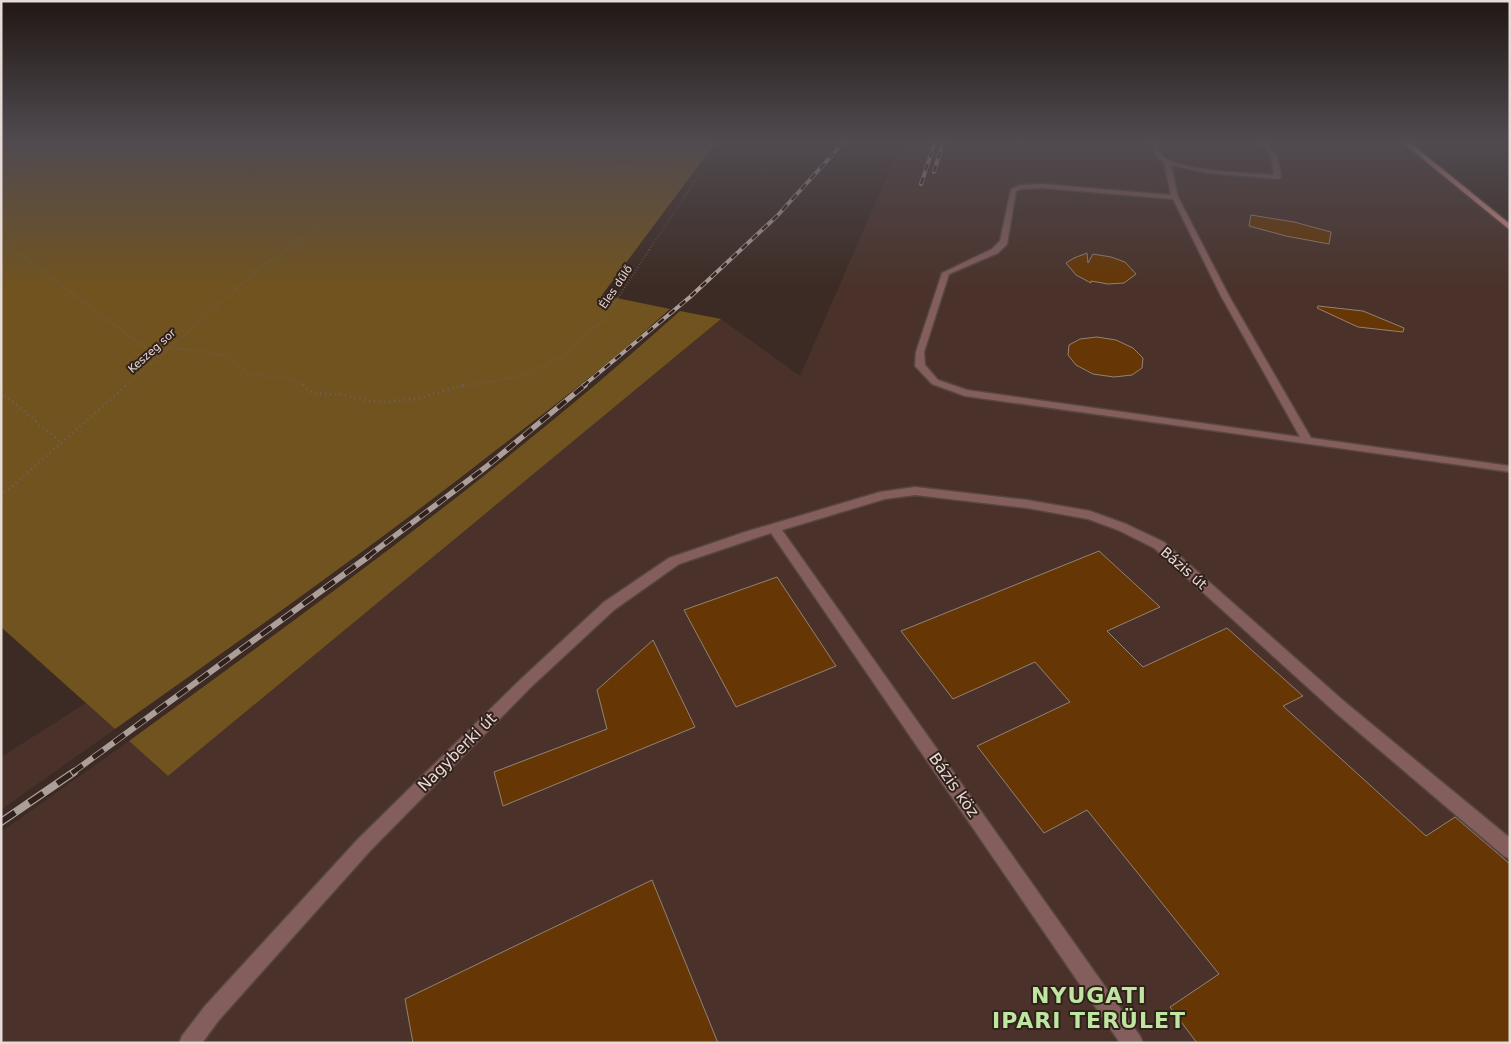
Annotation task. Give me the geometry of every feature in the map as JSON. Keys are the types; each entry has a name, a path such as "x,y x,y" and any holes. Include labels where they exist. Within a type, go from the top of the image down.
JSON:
{"main road":[{"path":"1464,191 1510,228"}],"street":[{"name":"Bázis út","path":"774,528 884,495 915,491 1027,504 1090,515 1122,526 1159,545 1341,708 1510,850"},
{"name":"Nagyberki út","path":"189,1043 212,1013 364,845 526,683 609,606 674,561 774,528"},
{"name":"Bázis köz","path":"774,528 1133,1043"}],"lane":[{"path":"1013,191 1004,242 995,250 946,273 920,352 920,366 935,382 965,393 1510,469"},
{"path":"1099,191 1175,197"},
{"path":"1174,191 1225,296 1308,442"}],"path":[{"name":"Éles dűlő","path":"168,348 195,350 231,357 250,375 296,380 306,385 312,393 343,395 369,401 386,402 415,399 467,384 504,380 533,371 563,356 604,319 690,191"},
{"name":"Keszeg sor","path":"1,496 251,276 252,273 301,240 317,224"},
{"path":"1,241 158,357"},
{"path":"1,392 62,443"}],"shaded area":[{"path":"1,191 680,191 602,295 670,309 629,345 543,414 358,555 115,729 1,627"},
{"path":"881,191 1469,191 1510,221 1510,1043 1,1043 1,832 129,741 168,776 721,319 800,376"},
{"path":"680,311 721,319 168,776 129,741 410,533 547,425"},
{"path":"86,703 115,729 1,810 1,757"}],"building":[{"path":"1251,215 1294,222 1331,232 1329,244 1286,236 1249,226"},
{"path":"1087,253 1088,263 1093,254 1111,257 1125,262 1136,274 1124,283 1108,284 1091,281 1091,283 1076,275 1066,263"},
{"path":"1318,306 1363,311 1404,328 1403,332 1358,327 1317,308"},
{"path":"1097,337 1116,340 1133,348 1143,358 1142,368 1132,375 1114,377 1093,374 1076,365 1068,355 1069,345 1080,339"},
{"path":"1099,551 1160,607 1107,631 1143,667 1227,628 1303,696 1283,706 1426,836 1455,817 1510,864 1510,1043 1197,1043 1170,1007 1219,974 1087,810 1044,833 977,746 1070,702 1035,662 953,699 901,631"},
{"path":"777,577 836,666 736,707 684,610"},
{"path":"653,640 695,727 503,806 494,772 607,729 597,690"},
{"path":"652,880 718,1043 413,1043 405,999"}],"railway":[{"path":"583,386 690,297 777,216 800,191"},
{"path":"367,557 486,467 585,385"},
{"path":"72,773 369,556"},
{"path":"1,822 74,772"}],"district":[{"name":"NYUGATI IPARI TERÜLET","path":"1089,1008"}]}
